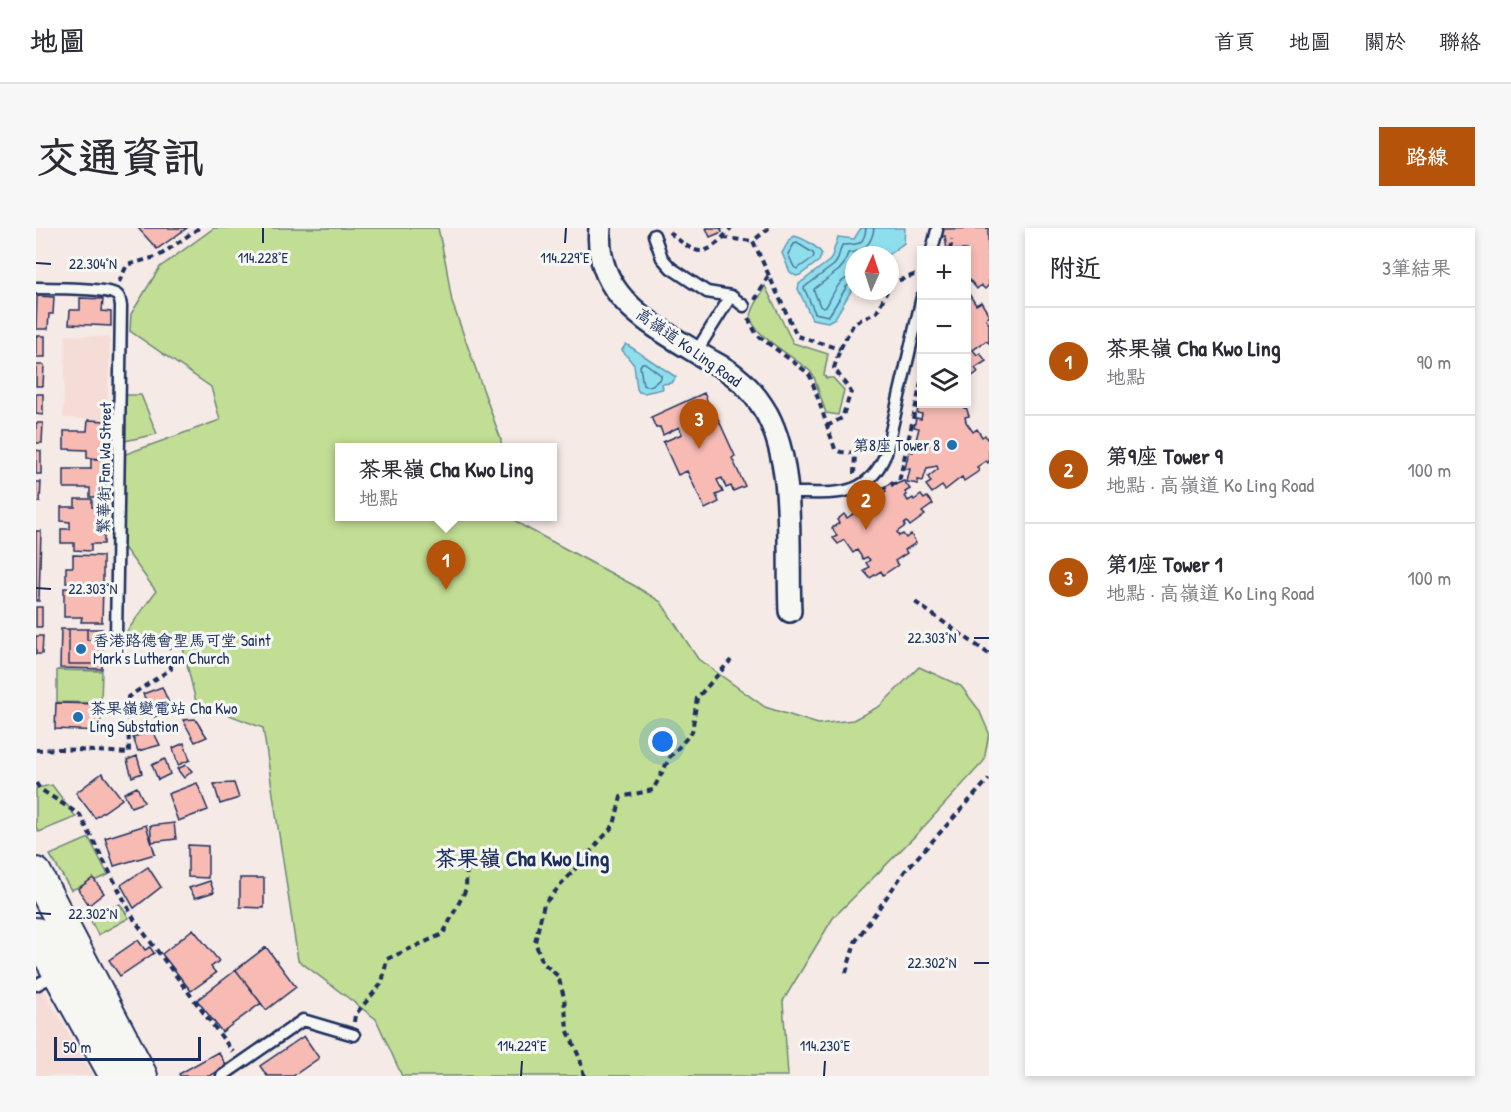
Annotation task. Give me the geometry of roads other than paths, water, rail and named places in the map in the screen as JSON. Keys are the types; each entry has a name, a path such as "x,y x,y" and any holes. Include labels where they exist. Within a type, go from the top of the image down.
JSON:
{"main road":[{"path":"36,873 63,970 115,1076"},
{"path":"36,933 142,1076"}],"street":[{"name":"高嶺道 Ko Ling Road","path":"600,228 599,243 602,263 610,282 624,301 648,321 733,374 757,399 774,429 780,447 786,493 790,552 790,611"}],"lane":[{"path":"933,246 937,230"},
{"path":"654,235 662,258 671,268 707,292 731,296 746,310"},
{"name":"繁華街 Fan Wa Street","path":"36,288 97,290 114,293 120,298 122,306 121,638"},
{"path":"696,352 731,296"},
{"path":"786,493 842,492 864,484 881,465 886,453 920,300"},
{"path":"222,1076 303,1020 354,1035"}],"water":[{"path":"861,228 905,228 904,243 899,247 845,246 846,300 835,318 828,322 812,319 798,289 799,284 831,259 838,237 854,239"},
{"path":"794,236 810,243 822,254 819,261 796,276 790,272 782,253"},
{"path":"626,344 676,377 672,383 662,384 663,389 639,392 634,365 622,350"}],"place":[{"name":"第8座 Tower 8","path":"952,445"},
{"name":"第1座 Tower 1","path":"699,449"},
{"name":"第9座 Tower 9","path":"866,530"},
{"name":"茶果嶺 Cha Kwo Ling","path":"446,590"},
{"name":"香港路德會聖馬可堂 Saint Mark's Lutheran Church","path":"81,649"},
{"name":"茶果嶺變電站 Cha Kwo Ling Substation","path":"78,717"}],"district":[{"name":"茶果嶺 Cha Kwo Ling","path":"522,858"}]}
